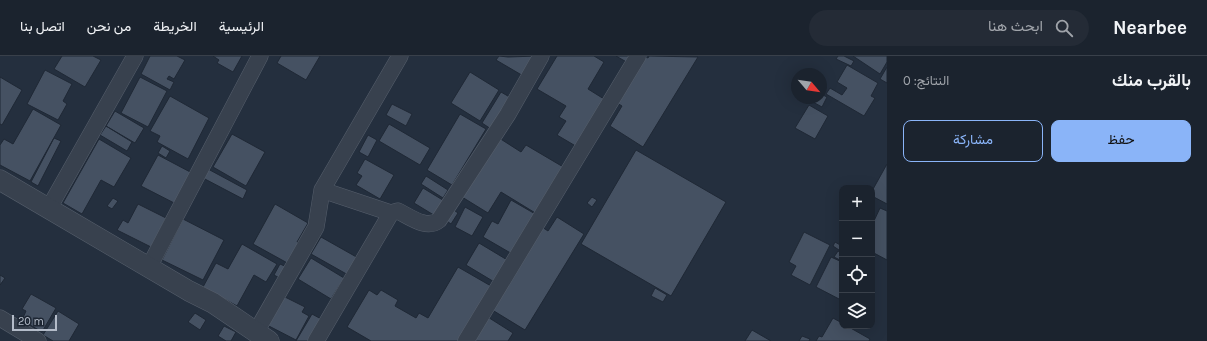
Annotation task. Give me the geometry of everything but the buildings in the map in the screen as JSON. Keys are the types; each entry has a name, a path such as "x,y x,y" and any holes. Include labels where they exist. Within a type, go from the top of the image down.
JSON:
{"street":[{"path":"49,208 135,56"},
{"path":"149,267 260,56"},
{"path":"0,180 213,303 263,336 316,227 322,190 400,56"},
{"path":"316,341 391,214 398,211 427,225 433,224 439,220 508,114 541,56"},
{"path":"466,341 638,56"},
{"path":"322,190 391,214"},
{"path":"0,318 38,341"}]}
